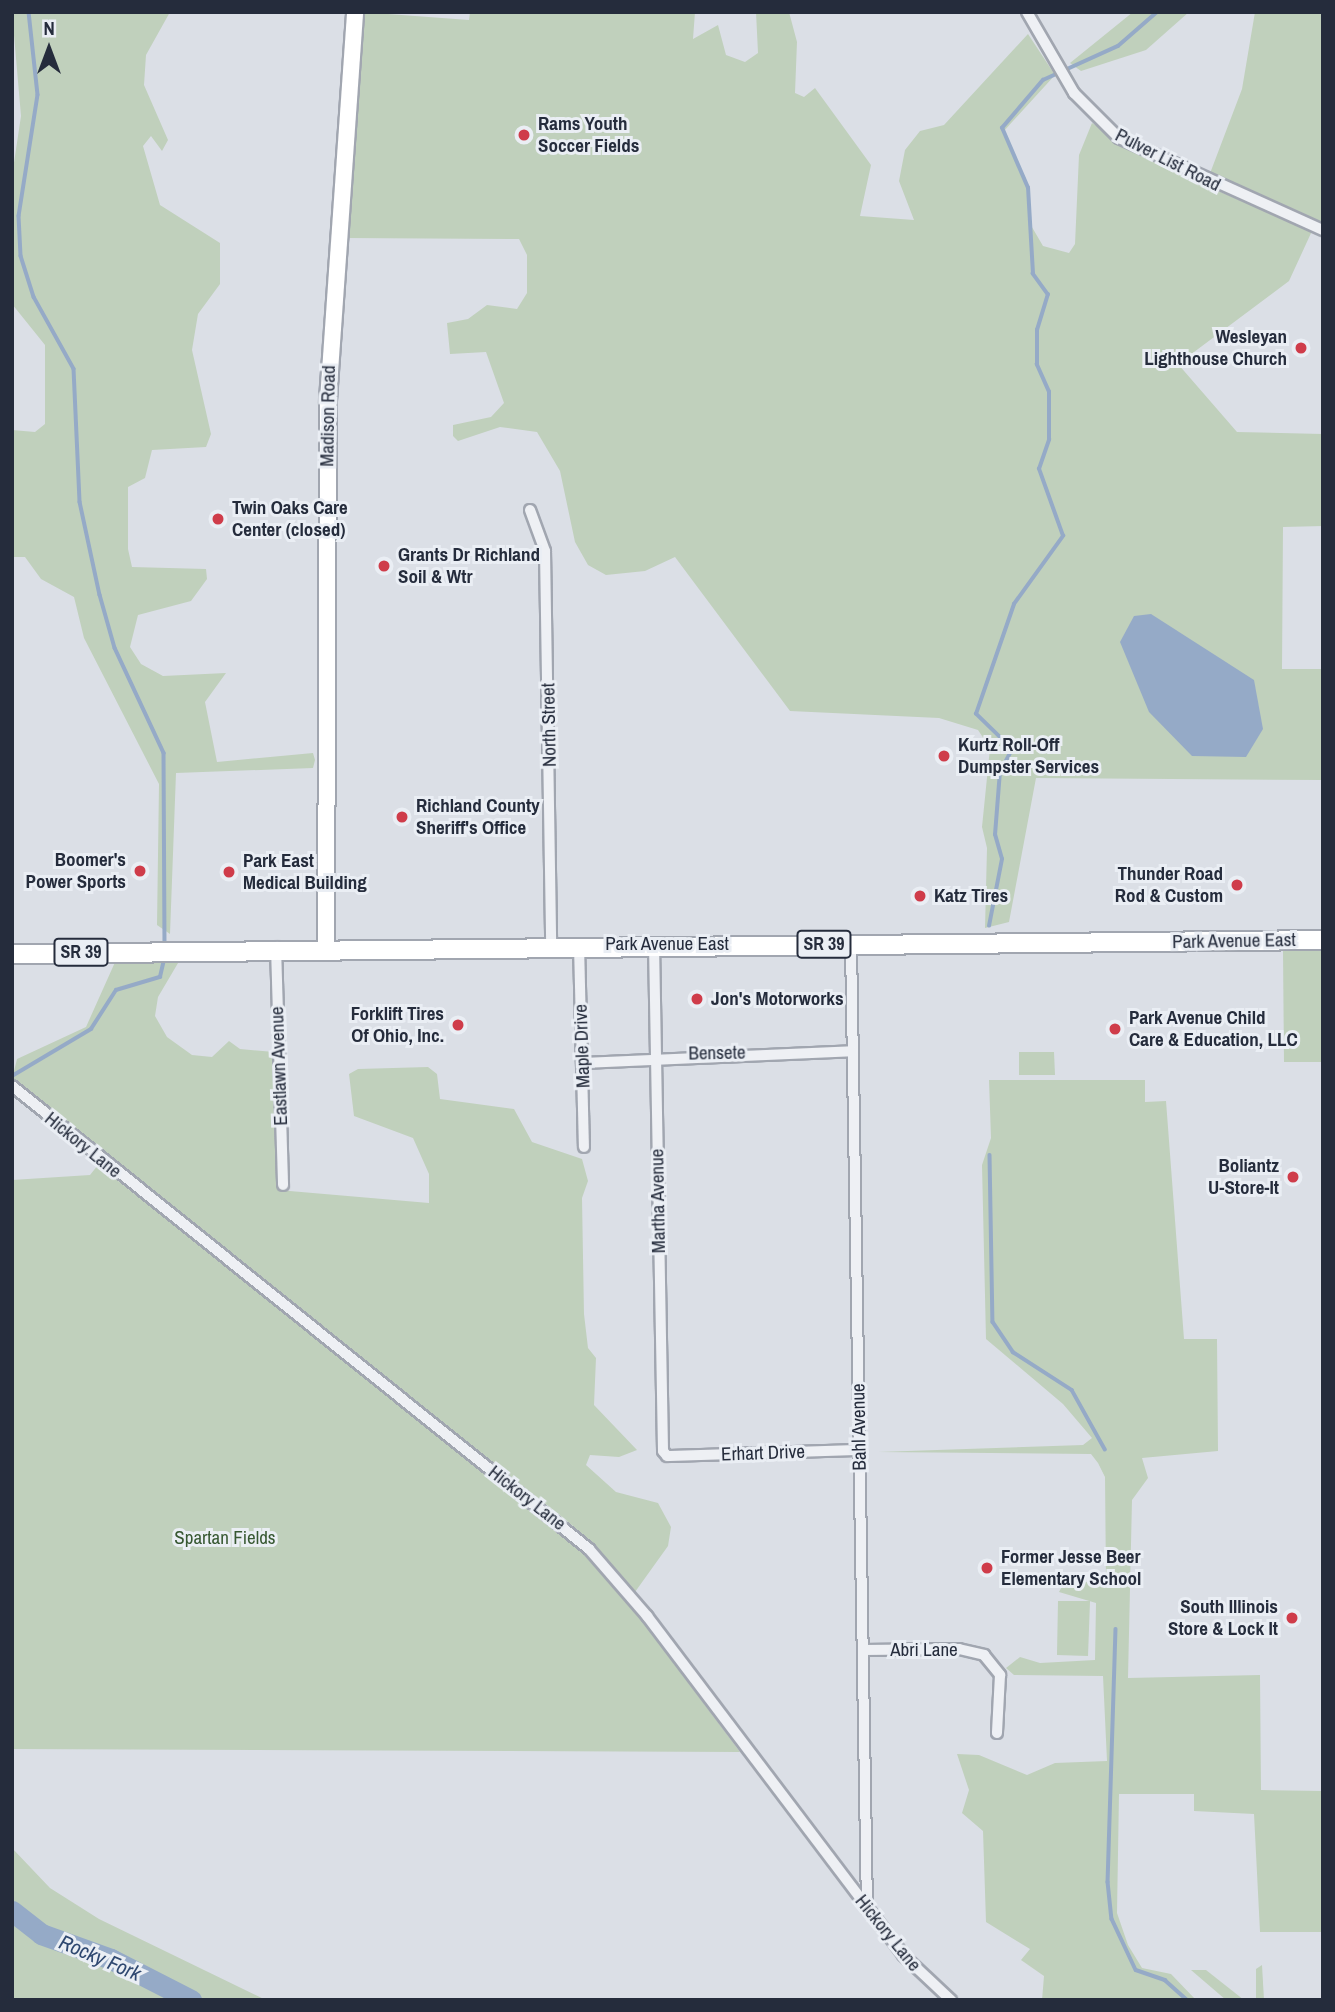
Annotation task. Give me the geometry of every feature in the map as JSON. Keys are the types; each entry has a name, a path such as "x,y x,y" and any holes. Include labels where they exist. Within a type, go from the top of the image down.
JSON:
{"main road":[{"name":"Park Avenue East","path":"12,954 326,946 1323,940"}],"street":[{"name":"Madison Road","path":"326,946 328,400 355,12"},
{"name":"Pulver List Road","path":"1027,12 1065,78 1119,138 1323,230"},
{"name":"North Street","path":"530,510 545,551 551,945"},
{"name":"Martha Avenue","path":"654,944 667,1456"},
{"name":"Bahl Avenue","path":"851,944 867,1909"},
{"name":"Maple Drive","path":"579,945 584,1147"},
{"name":"Eastlawn Avenue","path":"276,947 283,1185"},
{"name":"Bensete","path":"582,1063 655,1055 853,1051"},
{"name":"Hickory Lane","path":"13,1087 589,1549 647,1616 913,1967 951,2000"},
{"name":"Erhart Drive","path":"667,1456 859,1450"},
{"name":"Abri Lane","path":"863,1650 959,1649 984,1655 1000,1675 997,1733"}],"green space":[{"path":"12,12 170,12 146,55 144,85 168,140 162,151 151,136 143,146 160,205 220,243 220,284 198,314 192,350 211,434 206,447 152,450 145,478 128,487 128,549 132,567 206,569 207,579 191,601 138,615 130,647 141,664 163,676 226,673 205,702 217,762 313,753 315,760 313,768 176,773 170,934 157,925 159,784 84,638 74,597 41,579 25,557 12,557 12,430 35,432 45,424 45,345 12,304 12,176 21,116"},
{"path":"361,12 469,20 470,12 695,12 693,39 718,25 726,55 745,62 758,53 756,12 789,12 797,42 795,93 804,97 815,88 871,165 860,216 914,220 899,181 905,150 920,131 944,125 1028,34 1055,75 1003,132 1026,179 1029,222 1043,246 1069,253 1075,244 1079,155 1092,123 1160,166 1312,231 1289,281 1178,364 1237,432 1323,434 1323,526 1283,527 1282,669 1323,669 1323,780 1036,778 1009,922 985,928 987,848 982,827 990,748 978,730 939,718 790,711 675,557 645,571 606,575 588,565 575,542 560,471 537,432 500,427 458,441 453,436 453,425 491,417 504,403 486,352 450,354 447,323 468,319 487,305 517,309 527,293 527,255 519,239 345,238"},
{"path":"1133,12 1189,12 1146,50 1081,71 1070,63"},
{"path":"1255,12 1323,12 1323,224 1209,176 1242,89"},
{"path":"1323,949 1323,1062 1284,1062 1283,950"},
{"path":"181,958 158,997 155,1016 167,1037 192,1055 212,1057 229,1041 240,1049 274,1052 278,1190 429,1203 429,1174 413,1138 354,1116 349,1074 358,1069 428,1067 437,1074 440,1099 514,1109 532,1142 582,1159 588,1181 582,1198 584,1314 588,1348 596,1358 594,1405 637,1450 619,1457 590,1455 586,1465 616,1492 658,1503 671,1527 668,1546 635,1592 573,1526 12,1079 17,1059 86,1027 116,960"},
{"path":"1019,1052 1054,1052 1055,1075 1019,1075"},
{"path":"989,1080 1145,1080 1145,1102 1166,1101 1184,1339 1217,1339 1218,1451 1142,1458 1148,1478 1132,1500 1128,1678 1260,1675 1261,1790 1323,1791 1323,1932 1260,1932 1254,1814 1194,1811 1194,1794 1119,1794 1117,1913 1128,1945 1142,1968 1171,1974 1196,2000 1042,2000 1044,1976 1021,1960 1030,1949 986,1922 983,1831 962,1813 969,1790 957,1754 979,1755 1027,1775 1055,1763 1107,1761 1103,1676 1014,1675 1006,1668 1020,1657 1040,1663 1095,1660 1096,1603 1059,1592 1067,1577 1101,1586 1106,1581 1105,1477 1098,1463 1091,1454 878,1452 1083,1445 1092,1438 1063,1404 986,1339 982,1165 991,1138"},
{"name":"Spartan Fields","path":"98,1165 565,1535 626,1599 740,1752 12,1749 12,1180 90,1175"},
{"path":"1058,1601 1090,1601 1088,1656 1057,1655"},
{"path":"12,1848 50,1888 99,1919 266,2000 12,2000"},
{"path":"1262,1965 1264,2000 1256,2000 1256,1969"},
{"path":"1191,1970 1206,1970 1244,2000 1226,2000"}],"water":[{"path":"1151,614 1254,680 1263,729 1246,757 1192,756 1149,712 1120,642 1134,616"}],"waterway":[{"path":"29,12 38,95 19,216 21,256 34,297 74,369 80,502 100,595 115,648 164,753 165,948"},
{"path":"989,926 1002,859 995,835 1000,772 1012,749 976,714 1014,604 1063,536 1039,469 1049,440 1049,392 1037,365 1037,330 1048,295 1033,274 1028,188 1002,128 1043,80 1118,46 1157,12"},
{"path":"12,1076 91,1029 116,990 160,977 164,960"},
{"path":"990,1155 993,1322 1013,1352 1072,1390 1105,1449"},
{"path":"1116,1629 1108,1882 1112,1919 1136,1970 1165,1980 1187,2000"},
{"name":"Rocky Fork","path":"12,1911 41,1934 111,1959 191,2000"}],"place":[{"name":"Rams Youth Soccer Fields","path":"524,135"},
{"name":"Wesleyan Lighthouse Church","path":"1301,348"},
{"name":"Twin Oaks Care Center (closed)","path":"218,519"},
{"name":"Grants Dr Richland Soil & Wtr","path":"384,566"},
{"name":"Kurtz Roll-Off Dumpster Services","path":"944,756"},
{"name":"Richland County Sheriff's Office","path":"402,817"},
{"name":"Boomer's Power Sports","path":"140,871"},
{"name":"Park East Medical Building","path":"229,872"},
{"name":"Thunder Road Rod & Custom","path":"1237,885"},
{"name":"Katz Tires","path":"920,896"},
{"name":"Jon's Motorworks","path":"697,999"},
{"name":"Forklift Tires Of Ohio, Inc.","path":"458,1025"},
{"name":"Park Avenue Child Care & Education, LLC","path":"1115,1029"},
{"name":"Boliantz U-Store-It","path":"1293,1177"},
{"name":"Former Jesse Beer Elementary School","path":"987,1568"},
{"name":"South Illinois Store & Lock It","path":"1292,1618"}]}
